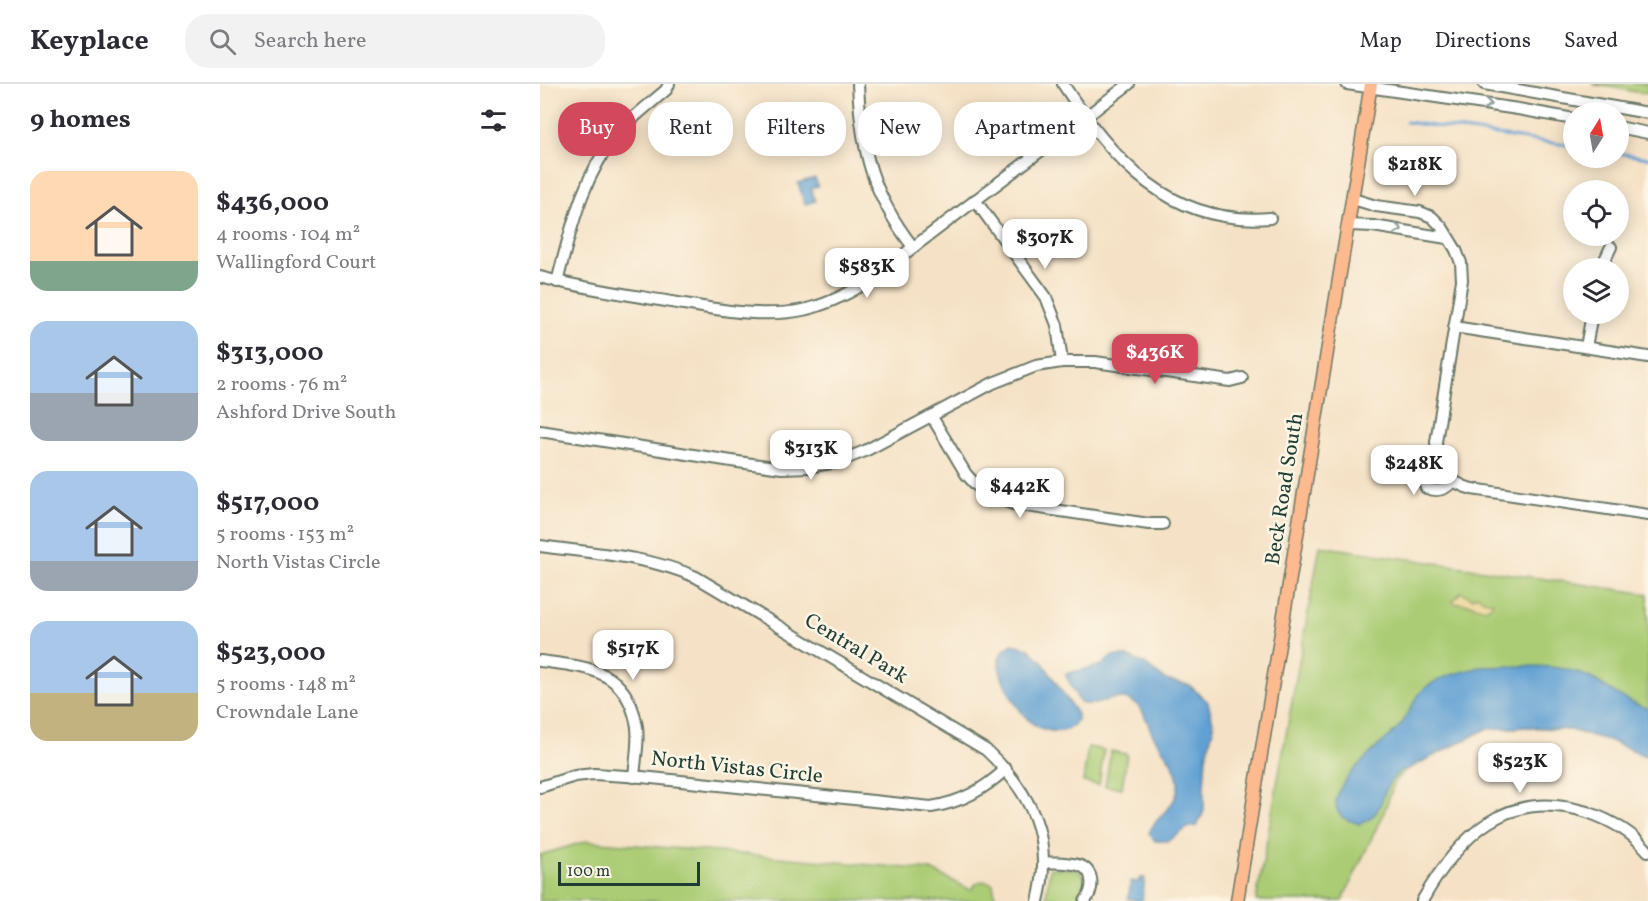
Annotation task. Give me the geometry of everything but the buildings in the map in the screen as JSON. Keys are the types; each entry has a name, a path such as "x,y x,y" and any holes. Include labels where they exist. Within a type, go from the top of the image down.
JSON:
{"main road":[{"name":"Beck Road South","path":"1238,901 1371,86"}],"street":[{"path":"557,282 576,211 591,173 617,134 666,90 669,84"},
{"path":"858,84 860,121 869,167 885,207 913,247"},
{"path":"1063,84 1076,102"},
{"path":"1097,108 1129,84"},
{"path":"1347,84 1563,117"},
{"path":"1484,84 1647,113 1645,132 1629,129"},
{"path":"1097,130 1136,175 1163,194 1190,207 1213,214 1254,219 1270,218"},
{"path":"540,278 735,312 785,312 818,306 866,283 1033,156"},
{"path":"1353,199 1376,206 1420,212 1432,217 1442,227 1458,256 1462,275 1436,442 1437,457 1443,470 1453,481 1472,489 1648,515"},
{"path":"975,200 1046,297 1057,325 1062,362"},
{"path":"1349,225 1373,226 1447,238"},
{"path":"1606,258 1611,247"},
{"path":"1586,347 1590,324"},
{"path":"1454,327 1648,357"},
{"path":"540,431 795,468 820,466 848,459 883,443 1010,375 1036,366 1062,362 1095,362 1230,381 1242,378"},
{"path":"932,417 966,474 991,496 1013,504 1149,524 1163,524"},
{"path":"1437,457 1424,472 1423,479 1426,488 1434,491 1443,490 1453,481"},
{"name":"Central Park","path":"540,546 677,568 696,577 986,750 1006,769 1032,808 1042,844 1043,882 1040,901"},
{"name":"North Vistas Circle","path":"540,661 592,669 611,678 619,685 630,702 637,723 634,777 931,807 951,804 971,796 1006,769"},
{"path":"540,787 575,776 594,774 634,777"},
{"path":"1422,901 1431,884 1473,834 1489,820 1529,807 1547,804 1567,806 1594,815 1617,825 1638,840 1648,851"},
{"path":"1042,862 1082,863 1090,875 1093,887 1085,901"}],"green space":[{"path":"1592,84 1648,84 1648,94"},
{"path":"1320,546 1648,594 1648,757 1611,741 1570,730 1529,727 1486,729 1404,771 1395,781 1384,812 1342,901 1256,901"},
{"path":"1088,747 1104,750 1099,785 1083,782"},
{"path":"1111,751 1127,754 1122,788 1105,786"},
{"path":"587,841 931,870 971,890 978,883 990,882 993,884 995,895 993,901 540,901 540,855"},
{"path":"1050,868 1075,869 1082,873 1086,885 1076,900 1046,896"}],"sand":[{"path":"1461,592 1472,598 1477,595 1483,600 1493,602 1492,605 1485,609 1470,604 1454,603 1453,601"}],"water":[{"path":"815,178 818,186 811,188 815,201 805,204 798,183"},
{"path":"1013,644 1028,648 1041,660 1077,714 1077,720 1072,727 1059,731 1048,730 1035,725 1022,713 1004,683 999,664 1002,652"},
{"path":"1112,656 1127,656 1145,664 1166,680 1189,685 1208,702 1214,726 1206,757 1204,811 1197,826 1189,827 1168,841 1155,841 1149,833 1174,800 1177,794 1178,779 1173,765 1152,733 1141,710 1134,703 1123,698 1093,704 1080,703 1065,674 1102,665"},
{"path":"1532,666 1570,670 1590,678 1631,702 1648,708 1648,757 1611,741 1570,730 1529,727 1486,729 1404,771 1400,770 1386,789 1376,812 1367,821 1359,824 1342,817 1336,807 1338,794 1345,781 1368,755 1399,727 1421,692 1444,677 1481,667"},
{"path":"1140,878 1145,878 1142,901 1128,899 1131,881 1140,882"}],"waterway":[{"path":"1406,122 1563,144"},
{"path":"1629,155 1648,158"}]}
